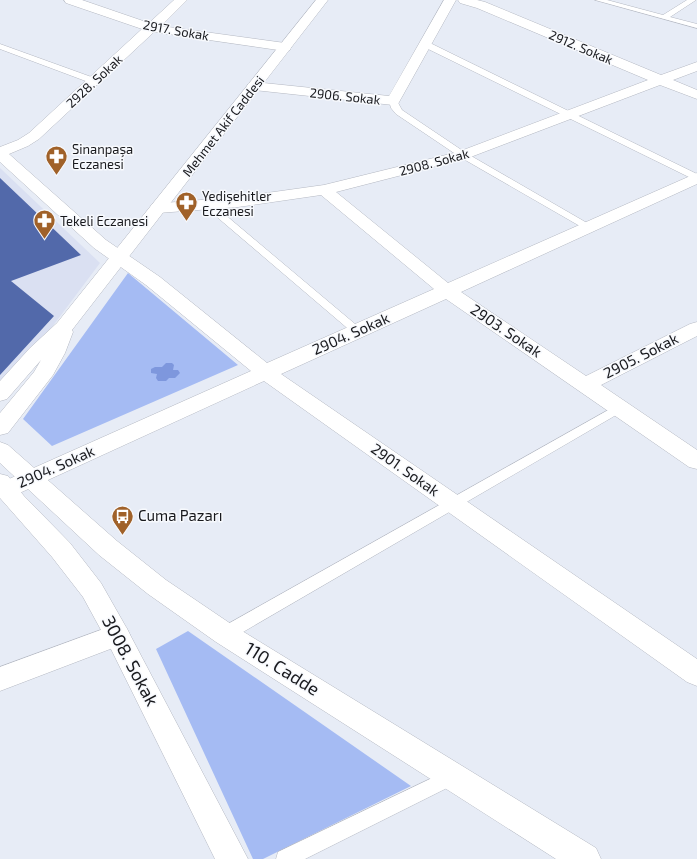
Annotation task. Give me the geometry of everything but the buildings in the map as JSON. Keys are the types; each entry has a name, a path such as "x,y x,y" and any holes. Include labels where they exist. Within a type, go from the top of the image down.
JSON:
{"street":[{"name":"2917. Sokak","path":"70,0 151,28 285,47"},
{"name":"2928. Sokak","path":"2,150 23,143 34,136 181,0"},
{"name":"Mehmet Akif Caddesi","path":"0,394 37,352 64,327 322,0"},
{"path":"393,101 450,0"},
{"name":"2912. Sokak","path":"464,0 481,5 697,95"},
{"name":"2908. Sokak","path":"158,208 268,198 324,190 463,156 697,66"},
{"name":"2906. Sokak","path":"254,86 393,101"},
{"name":"2901. Sokak","path":"2,150 82,229 119,258 153,280 265,372 697,674"},
{"name":"2904. Sokak","path":"2,487 30,478 697,178"},
{"name":"2903. Sokak","path":"324,190 447,291 697,461"},
{"name":"Mehmet Akif Caddesi","path":"0,428 43,375 55,353 64,327"},
{"name":"2905. Sokak","path":"585,385 697,328"},
{"name":"110. Cadde","path":"0,450 132,568 226,634 585,859"},
{"name":"3008. Sokak","path":"2,487 76,568 92,590 117,635 232,859"},
{"path":"0,679 117,635"}],"lane":[{"path":"599,0 697,26"},
{"path":"664,17 692,0"},
{"path":"425,44 697,178"},
{"path":"0,46 94,81"},
{"name":"2906. Sokak","path":"393,101 395,108 399,112 463,156 589,227"},
{"path":"207,204 356,331"},
{"path":"226,634 619,408"},
{"path":"285,859 453,776"}],"shaded area":[{"path":"0,168 100,263 52,327 0,381"},
{"path":"128,273 238,365 52,446 23,419"},
{"path":"166,363 172,363 174,365 173,370 178,370 180,373 175,378 169,378 166,381 158,381 156,378 157,374 151,373 151,369 155,367 162,367"},
{"path":"188,631 411,786 263,859 253,859 156,649"}],"place":[{"name":"Sinanpaşa Eczanesi","path":"57,176"},
{"name":"Yedişehitler Eczanesi","path":"186,222"},
{"name":"Tekeli Eczanesi","path":"45,240"},
{"name":"Cuma Pazarı","path":"122,536"}]}
